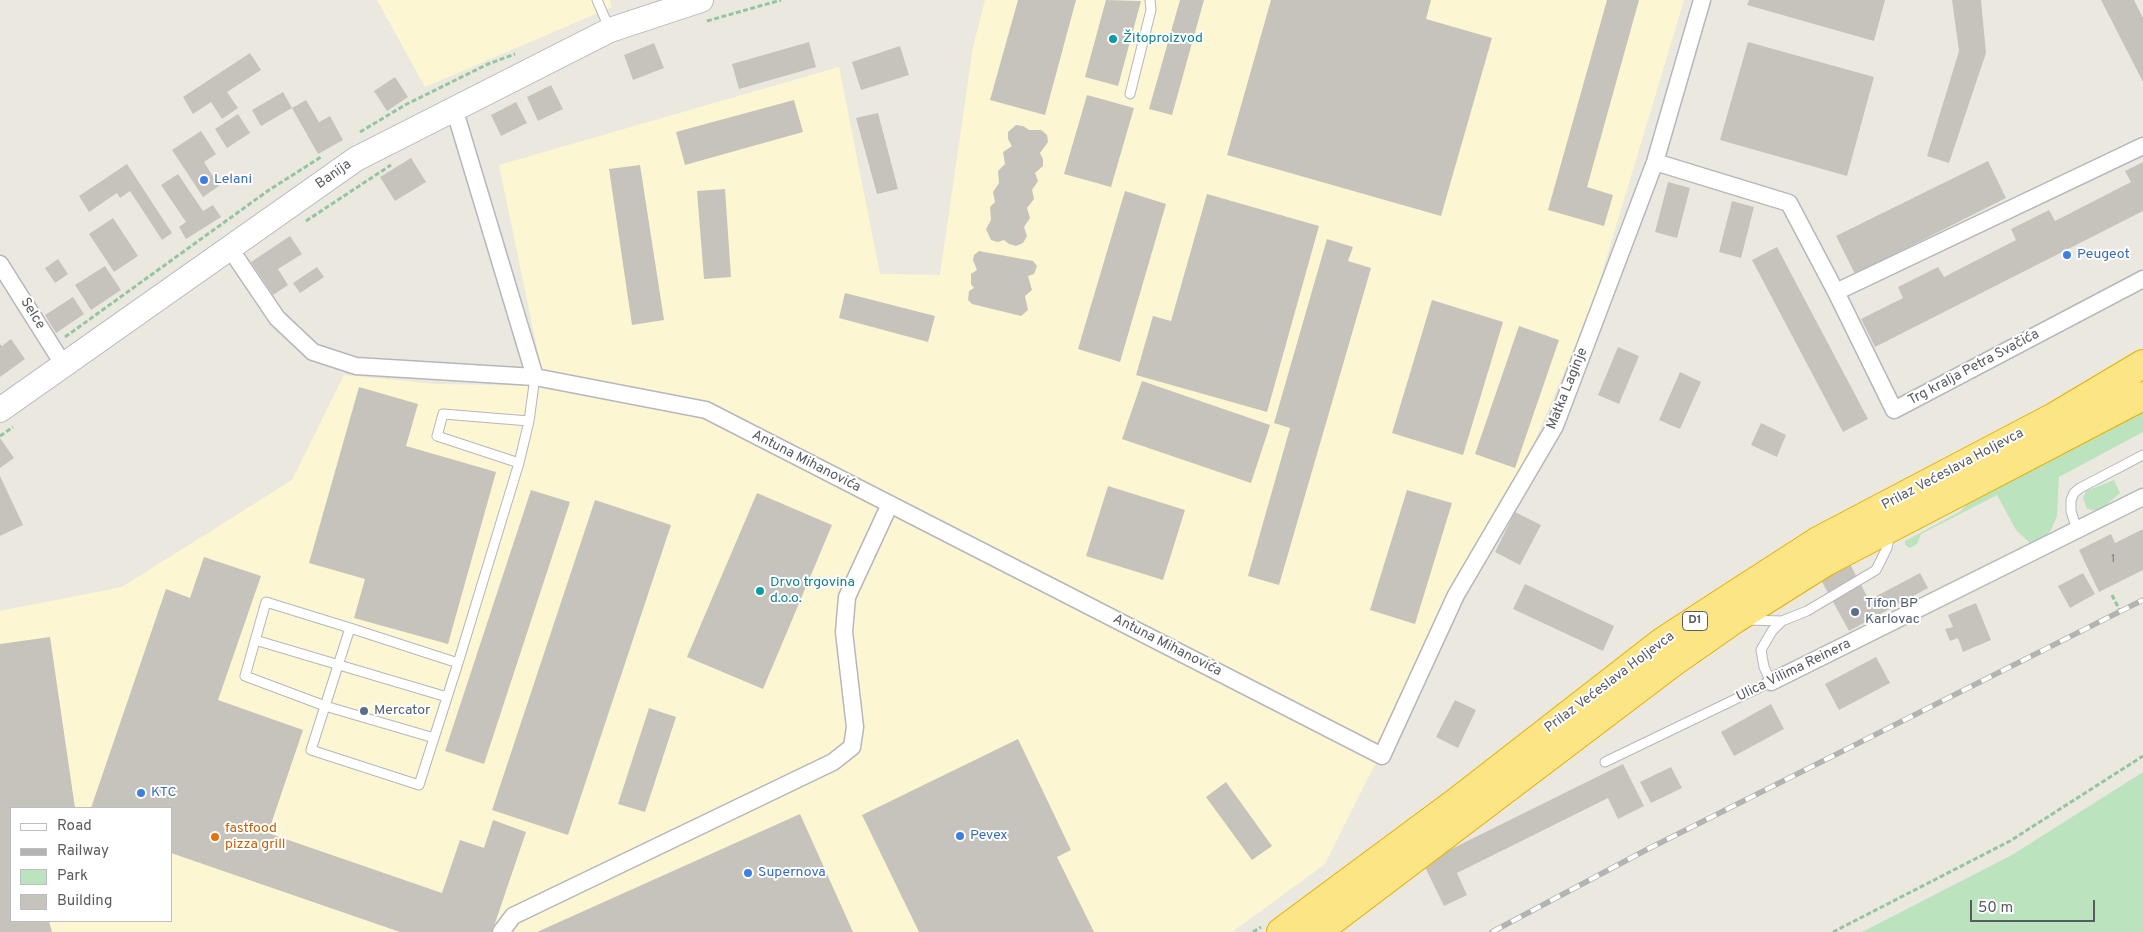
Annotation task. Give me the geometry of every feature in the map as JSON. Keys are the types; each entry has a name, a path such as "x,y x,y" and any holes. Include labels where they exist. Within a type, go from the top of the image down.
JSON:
{"highway":[{"name":"Prilaz Većeslava Holjevca","path":"1281,932 1455,803 1662,642 1725,600 1818,541 2054,417 2143,364"},
{"name":"Prilaz Većeslava Holjevca","path":"1317,932 1672,663 1735,619 1827,561 1891,526 2143,396"}],"main road":[{"name":"Banija","path":"0,410 356,159 610,30 702,11"}],"street":[{"name":"Matka Laginje","path":"1382,756 1456,594 1555,426 1655,162 1702,0"},
{"path":"454,108 535,377"},
{"path":"1836,292 2143,146"},
{"name":"Trg kralja Petra Svačića","path":"1655,162 1789,203 1836,292 1894,410 2143,279"},
{"name":"Antuna Mihanovića","path":"229,248 277,318 313,352 356,366 535,377 706,410 1382,756"},
{"name":"Selce","path":"0,264 63,364"},
{"name":"Ulica Vilima Reinera","path":"1771,682 2143,497"},
{"path":"501,932 513,916 833,762 852,747 855,727 844,632 847,598 890,504"}],"lane":[{"path":"597,0 610,30"},
{"path":"1130,94 1151,10 1150,0"},
{"path":"350,628 311,750 418,785 458,663 519,463 529,421 535,377"},
{"path":"519,463 437,436 443,414 529,421"},
{"path":"2077,530 2071,511 2074,493 2143,455"},
{"path":"1735,619 1782,620 1807,611 1876,570 1887,548 1891,526"},
{"path":"434,738 325,706 245,676 266,602 458,663"},
{"path":"1771,682 1764,667 1761,650 1772,631 1782,620"},
{"path":"255,640 447,697"},
{"name":"Ulica Vilima Reinera","path":"1606,762 1771,682"}],"path":[{"path":"702,11 781,0"},
{"path":"305,222 394,164"},
{"path":"2112,594 2122,615"},
{"path":"1833,932 2010,841 2143,756"}],"shaded area":[{"path":"377,0 610,0 612,7 425,87"},
{"path":"985,0 1684,0 1592,306 1523,469 1325,864 1232,932 0,932 0,611 122,587 292,480 344,375 436,384 545,386 499,165 839,67 880,274 940,275 973,47"}],"green space":[{"path":"2143,408 2143,432 2059,477 2057,516 2051,530 2042,540 2032,545 2016,530 1997,495 1921,534 1917,544 1910,548 1905,545 1905,541 1961,511 1975,494"},
{"path":"2114,480 2120,493 2099,511 2087,509 2083,498 2086,491"},
{"path":"2143,772 2143,932 1862,932 2012,855"}],"building":[{"path":"1018,0 1076,0 1045,115 990,100"},
{"name":"Žitoproizvod","path":"1106,0 1141,1 1118,86 1085,77"},
{"path":"1180,0 1204,0 1172,115 1149,109"},
{"path":"1271,0 1431,0 1426,19 1492,38 1441,216 1227,155"},
{"path":"1607,0 1639,0 1587,187 1613,195 1604,226 1548,210"},
{"path":"1749,0 1885,0 1874,41 1747,5"},
{"path":"1952,0 1981,0 1986,53 1949,163 1927,156 1959,51"},
{"path":"2101,0 2134,0 2143,18 2143,82"},
{"path":"809,42 816,67 739,89 732,64"},
{"path":"1748,42 1874,77 1847,176 1720,140"},
{"path":"654,43 664,68 633,80 624,55"},
{"path":"900,46 909,75 861,90 852,62"},
{"path":"250,53 261,70 227,92 238,108 222,119 211,102 193,114 183,97"},
{"path":"395,77 408,97 387,111 374,91"},
{"path":"551,85 563,109 538,121 527,97"},
{"path":"283,92 292,108 261,126 252,110"},
{"path":"1087,95 1134,108 1111,187 1064,174"},
{"path":"306,100 319,122 330,116 343,140 318,154 292,108"},
{"path":"794,100 803,132 685,165 676,132"},
{"path":"516,102 527,123 501,136 491,115"},
{"path":"878,113 898,189 877,194 856,118"},
{"path":"238,114 250,133 227,148 215,129"},
{"path":"1016,125 1023,126 1029,130 1041,130 1047,135 1048,142 1040,153 1043,159 1043,166 1035,173 1038,181 1032,190 1034,199 1027,208 1030,218 1024,227 1027,236 1023,243 1016,246 1004,240 998,242 991,240 986,229 991,220 990,207 995,202 993,192 999,183 998,171 1005,164 1003,152 1012,146 1008,139 1008,132"},
{"path":"201,131 216,154 204,162 219,186 203,197 172,150"},
{"path":"411,158 426,182 395,201 380,177"},
{"path":"1988,161 2006,198 1855,274 1836,236"},
{"path":"2143,162 2143,211 1875,347 1861,319 1903,298 1898,287 1938,267 1944,277 2016,240 2011,229 2049,210 2055,221 2131,182 2125,171"},
{"path":"127,164 172,233 162,240 130,191 120,198 117,193 89,212 79,196"},
{"path":"640,165 664,320 632,325 609,169"},
{"path":"178,174 203,211 213,205 221,217 186,239 179,227 186,222 161,185"},
{"path":"1668,182 1690,188 1677,238 1655,232"},
{"path":"725,189 731,277 704,279 697,191"},
{"path":"1125,191 1166,204 1120,362 1078,349"},
{"path":"1207,194 1319,226 1267,412 1136,375 1153,316 1171,321"},
{"path":"1732,201 1754,207 1741,258 1719,252"},
{"path":"113,218 138,256 114,272 89,234"},
{"path":"290,236 302,254 278,269 288,285 273,295 251,262"},
{"path":"1327,239 1353,247 1348,261 1371,268 1279,585 1248,576 1290,428 1274,423"},
{"path":"1777,247 1868,419 1843,432 1752,260"},
{"path":"979,251 1033,261 1037,266 1034,274 1028,276 1032,290 1025,296 1028,310 1021,316 972,304 968,300 969,291 974,288 971,284 971,274 977,270 973,260 974,255"},
{"path":"58,259 68,274 55,283 45,268"},
{"path":"105,266 121,290 91,310 75,285"},
{"path":"317,267 324,277 300,293 293,283"},
{"path":"845,293 935,316 928,342 839,318"},
{"path":"73,297 84,314 56,333 45,315"},
{"path":"1432,300 1503,322 1463,455 1392,433"},
{"path":"1519,326 1559,340 1515,468 1475,454"},
{"path":"11,339 25,359 0,377 0,344 2,346"},
{"path":"1618,347 1639,356 1619,404 1598,395"},
{"path":"1680,372 1701,382 1680,429 1659,420"},
{"path":"1142,381 1270,425 1251,483 1122,439"},
{"path":"359,387 418,404 406,446 496,472 448,644 354,618 365,579 309,563"},
{"path":"1761,423 1786,435 1777,457 1751,445"},
{"path":"0,438 14,458 0,468"},
{"path":"0,476 23,525 0,536"},
{"path":"1108,486 1185,510 1163,580 1086,556"},
{"path":"531,490 570,502 484,764 445,751"},
{"path":"1407,490 1452,503 1415,624 1370,610"},
{"name":"Drvo trgovina d.o.o.","path":"757,493 832,525 763,689 687,657"},
{"path":"595,500 671,525 568,835 492,810"},
{"path":"1515,512 1541,525 1520,565 1495,552"},
{"path":"2143,529 2143,570 2099,592 2079,550 2111,534 2115,543"},
{"path":"204,557 261,576 218,700 303,730 268,833 442,893 460,840 484,848 493,820 526,832 492,932 400,932 172,853 172,807 91,807 166,589 190,598"},
{"path":"1850,564 1869,600 1920,573 1928,588 1849,631 1821,580"},
{"path":"2083,573 2095,594 2070,608 2058,586"},
{"path":"1525,584 1614,626 1603,651 1513,609"},
{"path":"1976,603 1991,640 1963,652 1958,638 1950,641 1945,629 1953,627 1948,615"},
{"path":"50,637 75,807 10,807 10,922 49,922 52,932 0,932 0,644"},
{"path":"1876,657 1890,683 1839,710 1825,684"},
{"path":"1455,700 1476,710 1458,748 1436,737"},
{"path":"1771,704 1784,729 1734,756 1721,732"},
{"path":"649,708 676,717 645,812 618,804"},
{"name":"Pevex","path":"1018,739 1071,850 1057,857 1094,932 919,932 862,815"},
{"path":"1623,764 1644,806 1618,819 1608,798 1457,873 1467,895 1444,906 1423,863"},
{"path":"1671,767 1682,788 1651,803 1640,782"},
{"path":"1226,782 1272,846 1252,860 1206,797"},
{"name":"Supernova","path":"800,814 853,932 537,932"}],"railway":[{"path":"1492,932 1646,850 2143,600"}],"place":[{"name":"Žitoproizvod","path":"1113,39"},
{"name":"Lelani","path":"204,180"},
{"name":"Peugeot","path":"2067,255"},
{"name":"Drvo trgovina d.o.o.","path":"760,591"},
{"name":"Tifon BP Karlovac","path":"1855,612"},
{"name":"Mercator","path":"364,711"},
{"name":"KTC","path":"141,793"},
{"name":"Pevex","path":"960,836"},
{"name":"fastfood pizza grill","path":"215,837"},
{"name":"Supernova","path":"748,873"}]}
